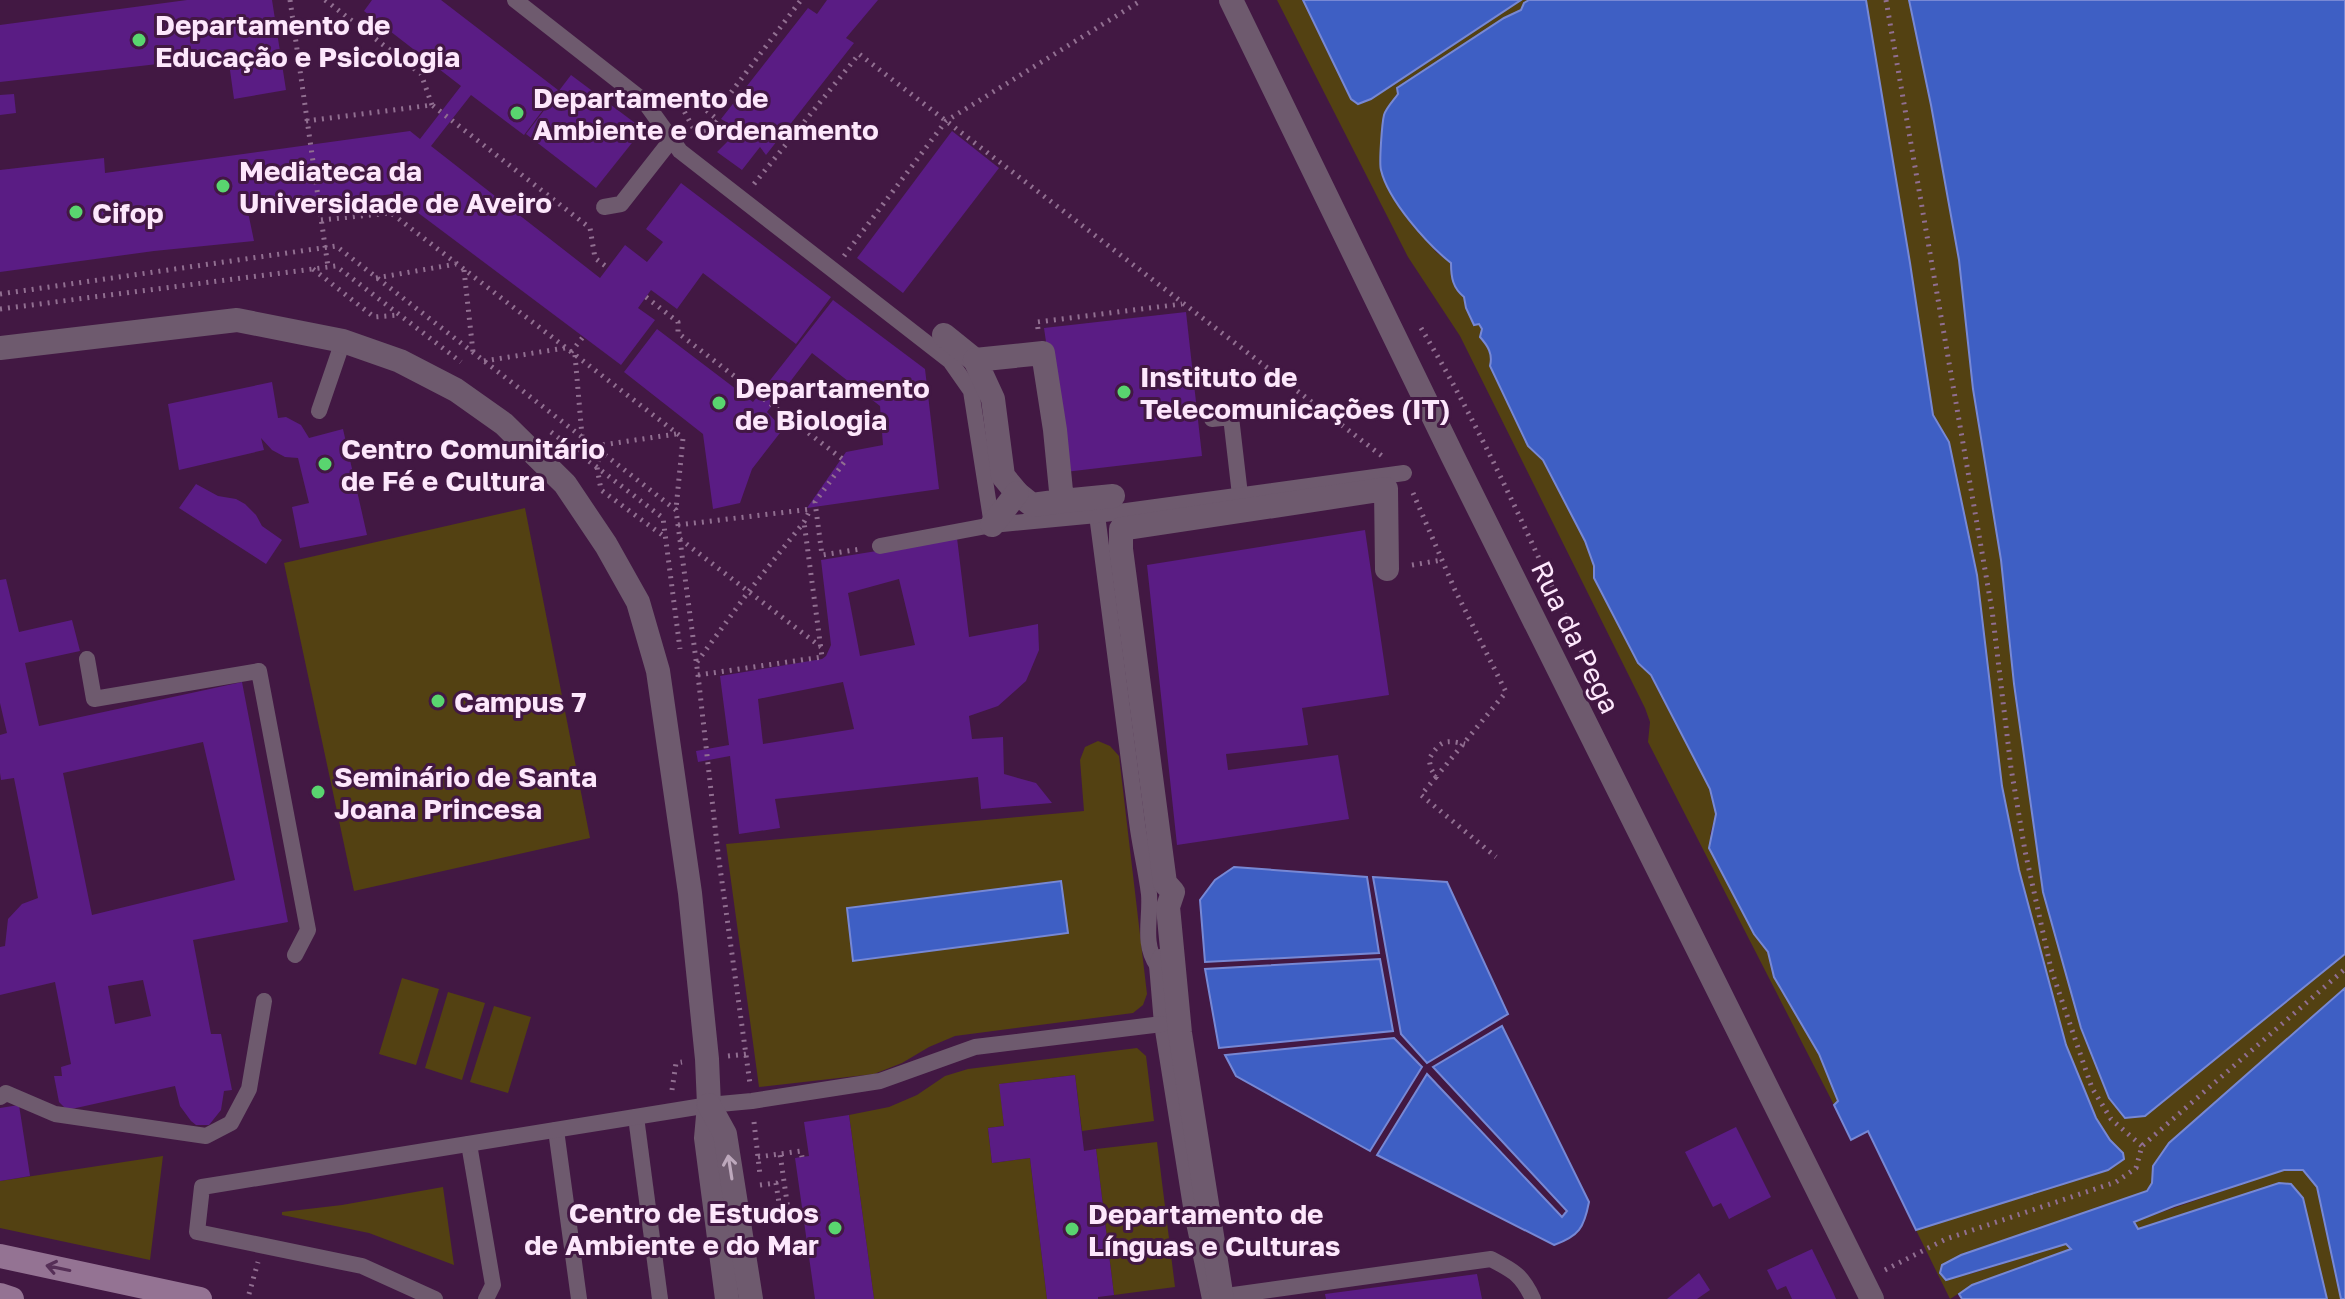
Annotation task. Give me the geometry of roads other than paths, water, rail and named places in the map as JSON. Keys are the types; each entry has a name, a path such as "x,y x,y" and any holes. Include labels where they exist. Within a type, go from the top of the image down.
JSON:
{"main road":[{"path":"0,1256 200,1299"},
{"path":"0,1295 12,1299"}],"street":[{"name":"Rua da Pega","path":"1231,0 1453,457 1867,1290"},
{"path":"0,348 237,320 343,341 400,361 456,390 504,424 565,484 606,545 638,602 658,671 690,893 709,1105 706,1138 727,1299"},
{"path":"944,335 975,360 993,399 1003,476 1017,493 1032,505 1062,501 1105,506"},
{"path":"975,360 1043,353 1062,501"},
{"path":"1216,1298 1180,1033 1168,907 1173,892 1165,883 1126,548 1121,529 1395,481 1387,514 1387,569"},
{"path":"992,525 1017,493"},
{"path":"709,1105 725,1134 751,1299"}],"lane":[{"path":"515,0 644,101 680,151 950,361 971,391 992,525"},
{"path":"604,207 621,204 672,139"},
{"path":"319,411 343,341"},
{"path":"1212,419 1231,417 1240,495"},
{"path":"880,546 1105,506 1395,481"},
{"path":"1105,506 1150,909 1146,922 1150,955 1157,965 1162,1024 1192,1213 1216,1298 1491,1259 1511,1269 1525,1281 1533,1299"},
{"path":"87,659 94,699 259,671 308,930 295,955"},
{"path":"0,1097 6,1093 55,1114 206,1136 231,1123 249,1089 264,1001"},
{"path":"435,1299 362,1266 197,1232 202,1187 709,1105 880,1081 975,1047 1162,1024"},
{"path":"636,1117 660,1299"},
{"path":"556,1130 579,1299"},
{"path":"469,1144 493,1285 486,1299"}],"water":[{"path":"1303,0 1521,0 1371,99 1358,104 1351,99"},
{"path":"1529,0 1866,0 1933,415 1949,442 1977,575 2002,786 2019,870 2066,1045 2096,1118 2123,1153 2124,1159 2108,1170 1916,1230 1868,1131 1851,1140 1834,1105 1838,1101 1819,1054 1774,977 1768,952 1754,934 1709,848 1716,814 1710,789 1651,675 1638,663 1594,578 1594,566 1585,541 1543,460 1528,446 1490,366 1489,350 1480,337 1482,329 1479,324 1474,325 1464,297 1455,286 1451,263 1410,221 1392,195 1381,170 1384,115 1398,94 1397,88 1521,10"},
{"path":"1909,0 2345,0 2345,954 2145,1116 2125,1118 2109,1098 2081,1028 2043,892 2014,684 2001,560 1973,389 1959,260"},
{"path":"1234,867 1367,877 1379,953 1205,962 1200,900 1215,880"},
{"path":"1373,877 1447,882 1508,1014 1427,1063 1401,1034"},
{"path":"1061,881 1068,933 853,961 847,908"},
{"path":"1380,959 1393,1031 1219,1048 1205,969"},
{"path":"2345,988 2345,1299 2341,1299 2317,1187 2303,1170 2284,1170 2134,1222 2138,1229 2279,1183 2291,1184 2303,1198 2327,1299 1962,1299 1959,1294 1972,1285 2071,1249 2066,1244 1946,1280 1940,1273 1942,1265 1961,1255 2147,1191 2152,1183 2153,1166 2169,1143"},
{"path":"1502,1026 1589,1202 1579,1230 1554,1245 1377,1155 1427,1074 1562,1217 1567,1211 1433,1067"},
{"path":"1394,1038 1422,1067 1370,1151 1236,1076 1225,1055"}],"place":[{"name":"Departamento de Educação e Psicologia","path":"139,40"},
{"name":"Departamento de Ambiente e Ordenamento","path":"517,113"},
{"name":"Mediateca da Universidade de Aveiro","path":"223,186"},
{"name":"Cifop","path":"76,212"},
{"name":"Instituto de Telecomunicações (IT)","path":"1124,392"},
{"name":"Departamento de Biologia","path":"719,403"},
{"name":"Centro Comunitário de Fé e Cultura","path":"325,464"},
{"name":"Campus 7","path":"438,701"},
{"name":"Seminário de Santa Joana Princesa","path":"318,792"},
{"name":"Centro de Estudos de Ambiente e do Mar","path":"835,1228"},
{"name":"Departamento de Línguas e Culturas","path":"1072,1229"}]}
